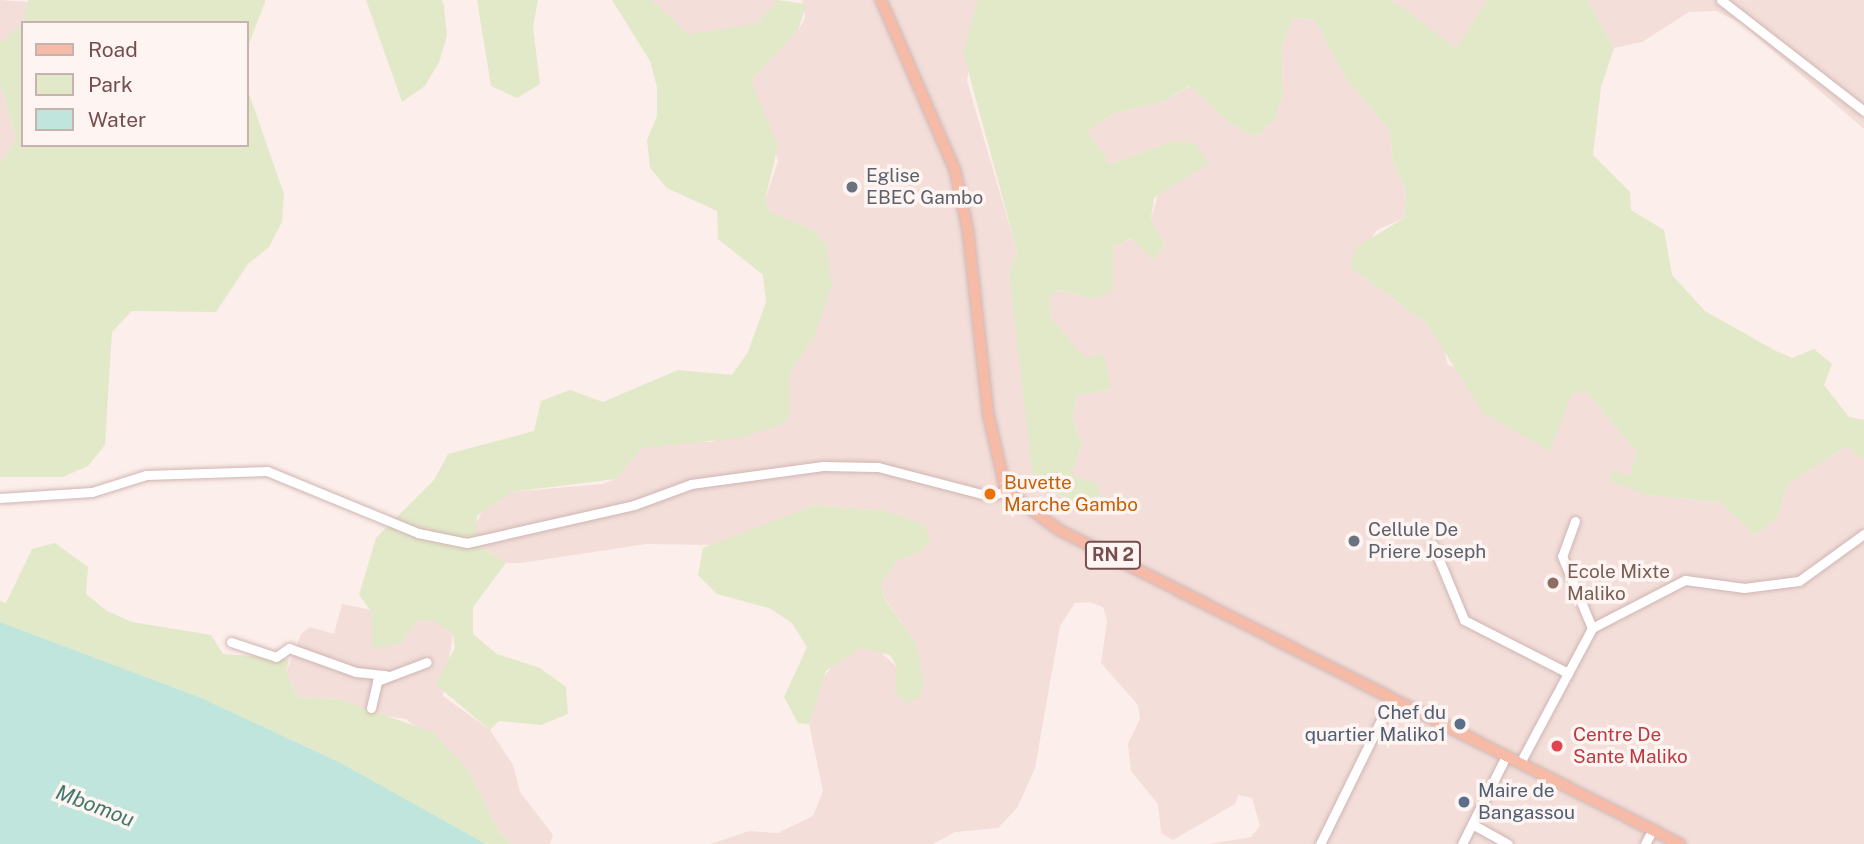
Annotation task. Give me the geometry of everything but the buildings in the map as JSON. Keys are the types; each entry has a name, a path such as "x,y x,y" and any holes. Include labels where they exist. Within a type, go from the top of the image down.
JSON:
{"main road":[{"path":"881,0 955,170 968,231 988,413 1006,491"},
{"name":"RN 2","path":"1006,491 1051,526 1680,844"}],"street":[{"path":"1721,0 1864,111"},
{"path":"1735,10 1741,0"},
{"path":"0,498 92,492 146,475 267,471 418,533 467,543 634,505 691,484 823,466 878,467 989,496 1006,491"},
{"path":"1575,521 1563,555 1592,628"},
{"path":"1520,763 1592,628 1685,580 1744,588 1799,581 1864,534"},
{"path":"1433,545 1464,620 1568,673"},
{"path":"231,642 276,657 289,648 356,672 386,675"},
{"path":"371,708 377,681 386,675 427,662"},
{"path":"1320,844 1391,700"},
{"path":"1462,844 1506,756"},
{"path":"1472,824 1508,844"},
{"path":"1645,844 1652,831"}],"shaded area":[{"path":"0,0 29,2 23,21 21,21 21,29 0,43"},
{"path":"652,0 778,0 757,24 717,35 688,34"},
{"path":"802,0 978,0 967,81 1017,251 1009,273 1044,487 1083,507 1101,503 1071,475 1082,444 1073,419 1077,395 1111,390 1051,318 1049,299 1057,290 1094,299 1113,247 1133,238 1153,260 1165,246 1151,219 1173,141 1110,164 1087,131 1115,113 1162,102 1191,86 1230,124 1256,137 1276,118 1283,96 1282,46 1293,18 1315,20 1346,79 1390,131 1393,162 1406,191 1404,218 1377,230 1351,268 1427,324 1442,343 1448,365 1572,394 1585,391 1637,452 1630,477 1646,495 1720,502 1755,535 1777,518 1788,484 1847,446 1864,460 1864,844 1209,844 1251,837 1260,826 1252,798 1238,795 1235,804 1173,840 1161,833 1158,804 1131,771 1128,744 1140,719 1138,705 1101,663 1107,621 1103,607 1089,602 1075,603 1060,626 1035,768 1017,808 998,828 955,832 933,844 711,844 749,831 778,833 813,816 823,791 809,724 819,683 836,661 860,648 875,647 897,667 916,643 884,597 882,583 897,561 923,551 885,511 815,505 717,545 646,544 521,563 506,563 475,543 473,529 486,505 511,492 602,484 616,479 642,448 669,441 711,442 790,416 790,372 814,337 809,228 770,213 765,200 778,161 751,80 798,31 805,18"},
{"path":"1391,0 1487,0 1456,49"},
{"path":"1588,0 1864,0 1864,129 1741,23 1716,11 1689,12 1642,42 1614,48"},
{"path":"0,83 16,138 0,164"},
{"path":"342,604 372,610 372,648 401,643 417,621 431,620 453,634 443,696 490,730 513,765 520,792 553,835 550,844 512,844 499,832 469,771 406,719 364,712 339,699 298,697 286,672 301,634 310,627 334,634"}],"green space":[{"path":"28,0 265,0 248,46 248,21 23,21"},
{"path":"366,0 442,0 447,36 439,62 425,86 402,102"},
{"path":"477,0 538,0 533,27 540,84 517,98 491,86"},
{"path":"612,0 652,0 688,34 757,24 778,0 806,4 798,31 751,80 778,146 765,200 770,212 809,228 826,243 832,284 814,337 790,372 790,416 780,425 739,438 642,448 616,479 511,492 477,516 475,543 506,563 473,607 473,634 497,654 540,668 566,687 568,714 541,725 499,721 490,730 435,684 455,648 453,634 431,620 417,621 401,643 372,649 371,611 359,595 376,538 434,480 448,454 534,431 541,401 570,390 603,402 678,370 732,375 748,352 766,302 763,275 718,239 717,211 667,188 650,168 647,140 657,116 657,87 650,61"},
{"path":"978,0 1391,0 1456,48 1487,0 1588,0 1614,48 1601,87 1593,155 1630,192 1631,210 1664,230 1672,275 1705,311 1792,358 1814,349 1832,364 1824,385 1849,417 1864,420 1864,460 1847,446 1788,484 1777,518 1755,535 1720,502 1646,495 1609,480 1613,471 1630,476 1637,452 1585,391 1572,394 1550,451 1483,413 1427,324 1351,268 1355,248 1404,218 1406,191 1393,162 1390,131 1346,79 1315,20 1293,18 1282,46 1283,95 1276,118 1256,137 1230,124 1190,86 1162,102 1115,113 1087,131 1110,164 1173,141 1196,144 1209,163 1154,198 1151,219 1165,246 1153,260 1132,238 1113,247 1113,291 1094,299 1058,290 1049,299 1051,318 1085,358 1104,354 1111,390 1077,395 1073,419 1082,444 1071,475 1097,483 1102,503 1084,507 1044,487 1032,471 1009,273 1017,251 963,52"},
{"path":"21,25 21,147 248,147 248,91 284,194 282,222 269,247 248,264 216,312 132,311 112,332 105,445 88,466 63,477 0,477 0,164 16,138 0,83 0,43"},
{"path":"815,505 885,511 925,525 930,539 923,551 897,561 882,583 884,598 916,643 924,684 920,697 907,703 895,694 897,667 890,655 860,648 826,671 809,724 798,723 784,697 807,647 792,623 769,608 717,594 698,575 703,548"},
{"path":"55,543 88,567 86,594 107,611 132,622 211,635 223,654 289,659 286,672 298,697 339,699 432,732 469,771 499,832 512,844 486,844 341,763 199,697 0,622 0,601 6,603 32,549"}],"water":[{"name":"Mbomou","path":"0,622 199,697 341,763 486,844 0,844"}],"place":[{"name":"Eglise EBEC Gambo","path":"852,187"},
{"name":"Buvette Marche Gambo","path":"990,494"},
{"name":"Cellule De Priere Joseph","path":"1354,541"},
{"name":"Ecole Mixte Maliko","path":"1553,583"},
{"name":"Chef du quartier Maliko1","path":"1460,724"},
{"name":"Centre De Sante Maliko","path":"1557,746"},
{"name":"Maire de Bangassou","path":"1464,802"}]}
